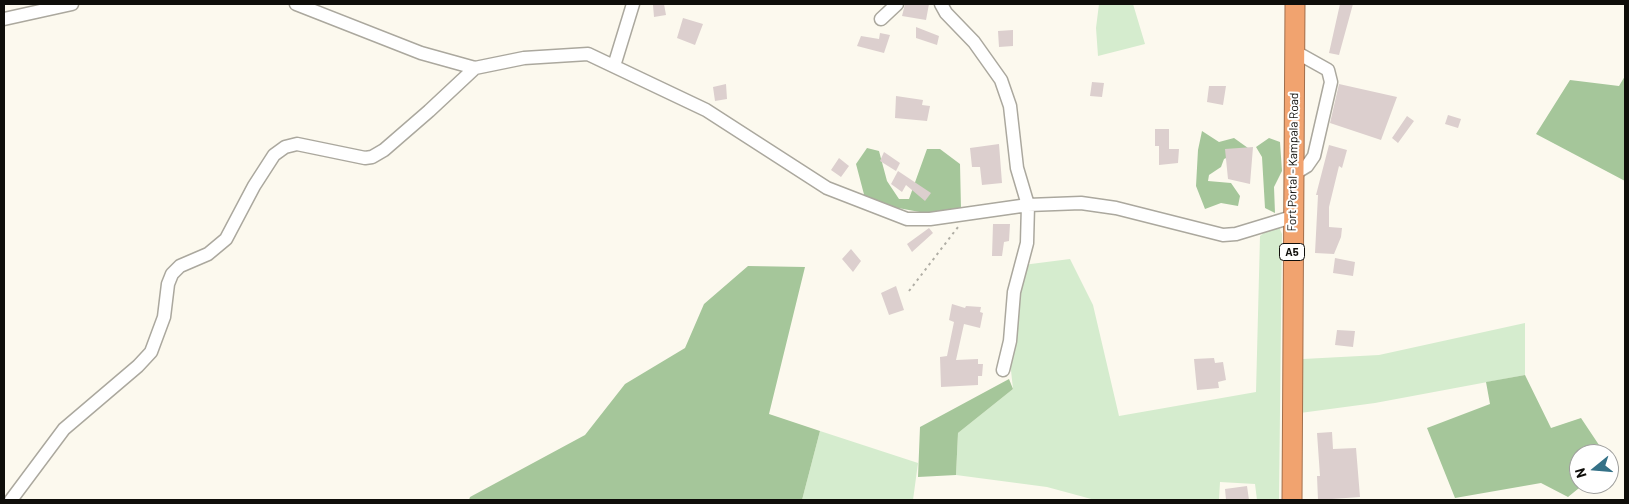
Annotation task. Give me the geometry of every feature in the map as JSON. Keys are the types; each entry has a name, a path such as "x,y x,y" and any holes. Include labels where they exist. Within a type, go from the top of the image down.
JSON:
{"highway":[{"name":"Fort Portal - Kampala Road","path":"1292,500 1294,4"}],"street":[{"path":"4,19 72,4"},
{"path":"296,4 421,53 474,68 524,58 588,54 706,110 839,194 908,219 924,220 1028,205 1064,203 1105,206 1223,235 1236,234 1292,217"},
{"path":"614,66 633,4"},
{"path":"881,19 897,4"},
{"path":"941,4 946,13 974,42 1001,80 1010,106 1017,168 1028,205 1026,243 1014,292 1010,342 1003,370"},
{"path":"1294,51 1328,70 1331,82 1314,156 1307,166 1294,174"},
{"path":"11,500 64,429 138,366 151,352 164,316 168,284 172,274 180,266 208,254 226,239 254,186 274,155 286,147 297,144 365,158 372,157 384,150 422,118 474,68"}],"path":[{"path":"909,292 968,214"}],"green space":[{"path":"1099,4 1133,4 1145,44 1098,56 1096,28"},
{"path":"1625,76 1625,181 1536,134 1570,80 1619,86"},
{"path":"1202,131 1219,142 1234,138 1248,148 1224,159 1221,167 1209,175 1208,181 1231,183 1240,196 1238,206 1221,203 1205,209 1196,186 1198,150"},
{"path":"1269,138 1280,142 1282,171 1274,187 1275,213 1265,208 1262,157 1256,147"},
{"path":"867,148 879,151 887,181 899,199 909,199 927,149 940,149 960,164 961,209 925,213 866,202 856,164"},
{"path":"1274,225 1279,227 1282,234 1279,500 1257,500 1255,484 1220,482 1219,500 1095,500 1047,487 956,475 958,433 1013,389 1009,352 1023,265 1070,259 1093,305 1119,416 1256,392 1260,236"},
{"path":"748,266 805,267 769,414 820,431 802,500 469,500 470,497 585,435 625,384 685,348 704,304"},
{"path":"1525,323 1525,375 1375,403 1300,413 1303,359 1379,355"},
{"path":"1525,375 1551,428 1581,418 1598,444 1569,444 1569,494 1572,494 1568,497 1541,483 1455,498 1427,428 1490,404 1486,382"},
{"path":"1009,379 1013,389 958,433 956,475 918,477 920,427"},
{"path":"820,431 918,463 913,500 802,500"}],"building":[{"path":"664,4 666,15 654,17 653,5"},
{"path":"905,4 929,4 926,20 902,16"},
{"path":"1340,4 1353,4 1339,55 1329,53"},
{"path":"683,18 703,24 695,45 677,38"},
{"path":"916,27 939,36 937,45 916,38"},
{"path":"1013,30 1013,46 999,47 998,31"},
{"path":"880,33 890,35 884,53 857,46 861,36 879,39"},
{"path":"1092,82 1104,83 1102,97 1090,96"},
{"path":"726,84 727,99 715,101 713,87"},
{"path":"1339,84 1397,97 1381,140 1330,123"},
{"path":"1209,86 1226,86 1223,105 1207,102"},
{"path":"896,96 923,100 922,105 930,106 927,121 895,118"},
{"path":"1448,115 1461,119 1458,128 1445,124"},
{"path":"1407,116 1414,121 1398,143 1392,138"},
{"path":"1155,129 1169,129 1169,149 1179,149 1178,163 1159,165 1159,146 1155,146"},
{"path":"999,144 1002,183 982,185 980,167 972,167 970,148"},
{"path":"1329,145 1347,150 1342,168 1339,166 1329,207 1329,227 1342,228 1341,237 1334,254 1315,253 1318,195 1316,195"},
{"path":"1253,147 1250,184 1228,179 1225,149"},
{"path":"884,152 900,163 896,171 880,161"},
{"path":"839,158 849,166 841,177 831,170"},
{"path":"898,171 931,193 925,201 906,185 902,192 891,184"},
{"path":"993,224 1010,224 1009,241 1004,242 1002,256 992,256"},
{"path":"929,228 933,233 912,252 907,244"},
{"path":"851,249 861,261 853,272 842,259"},
{"path":"1335,258 1355,262 1353,276 1333,273"},
{"path":"896,286 904,310 889,315 881,293"},
{"path":"952,304 965,308 966,306 981,307 980,312 983,313 980,328 964,324 956,360 978,359 978,364 983,364 982,376 978,376 978,385 941,387 940,357 947,356 954,322 949,320"},
{"path":"1337,330 1355,331 1353,347 1335,345"},
{"path":"1214,358 1215,363 1223,362 1226,380 1218,382 1219,388 1197,390 1194,359"},
{"path":"1332,432 1333,449 1356,448 1360,497 1318,500 1317,476 1320,476 1317,433"},
{"path":"1247,486 1249,500 1226,500 1225,489"}]}
